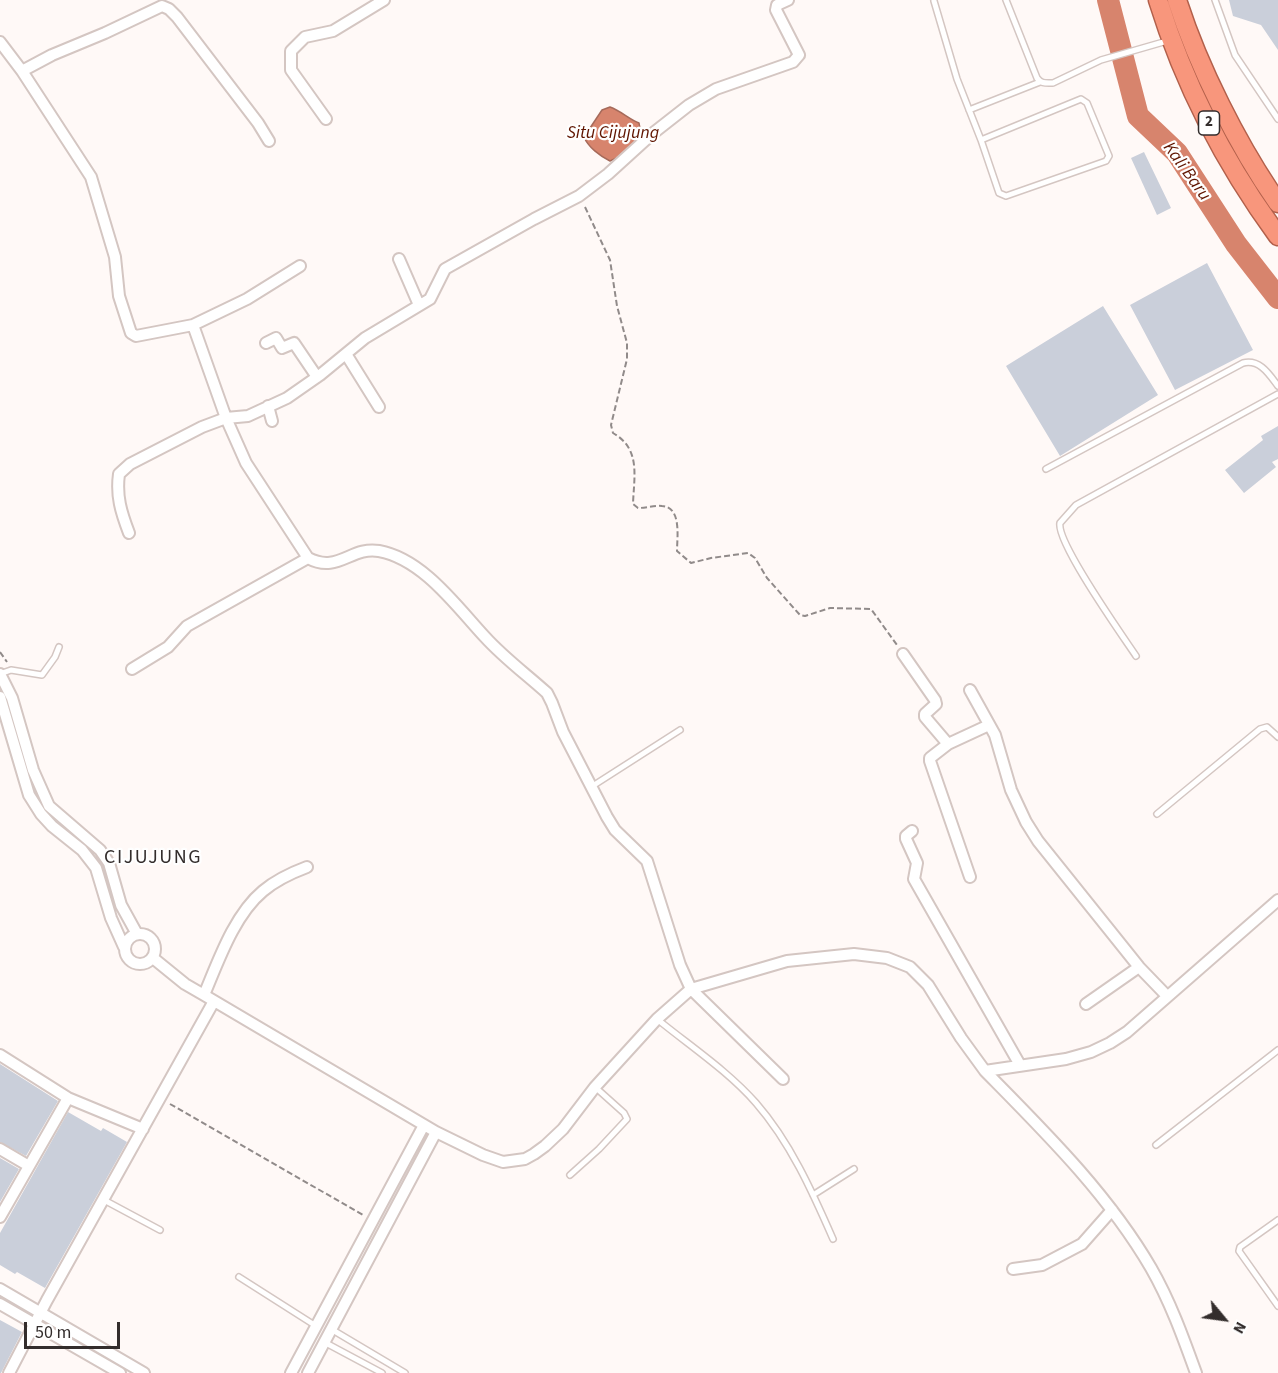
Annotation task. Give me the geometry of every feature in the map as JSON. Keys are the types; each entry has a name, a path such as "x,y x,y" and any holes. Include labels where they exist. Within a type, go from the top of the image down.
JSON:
{"highway":[{"name":"2","path":"1158,0 1187,76 1227,160 1278,236"},
{"name":"2","path":"1177,0 1204,70 1239,139 1278,201"}],"street":[{"path":"326,119 291,70 291,51 305,37 333,31 384,0"},
{"path":"129,533 119,508 117,491 119,474 129,464 202,427 226,418 248,416 287,398 365,338 430,299 445,269 579,196 609,174 652,134 689,105 716,89 770,71 797,59 799,55 776,10 777,5 788,0"},
{"path":"22,71 52,55 162,6 169,9 177,18 258,123 269,141"},
{"path":"0,42 22,71 92,177 115,257 119,296 131,333 136,336 193,325 246,299 300,266"},
{"path":"399,259 419,305"},
{"path":"193,325 226,418 246,463 309,558 326,564 355,554 378,551 412,565 463,609 485,637 547,693 590,788 615,830 647,861 680,965 691,989 783,1079"},
{"path":"266,343 276,338 282,348 294,343 317,377"},
{"path":"346,354 379,407"},
{"path":"268,406 272,421"},
{"path":"132,669 168,647 187,626 309,558"},
{"path":"903,654 935,700 936,704 925,714 925,717 948,744"},
{"path":"4,673 33,770 49,806 100,850 109,862 121,905 137,934"},
{"path":"970,690 998,742 1011,790 1038,841 1138,967 1167,996"},
{"path":"0,697 29,795 52,826 82,850 96,868 111,918 124,947"},
{"path":"970,877 930,761 933,754 948,744 989,725"},
{"path":"912,831 906,836 906,840 917,863 914,879 1016,1065"},
{"path":"204,995 226,942 249,905 263,890 282,878 307,867"},
{"path":"988,1070 1066,1059 1091,1052 1127,1032 1278,900"},
{"path":"144,934 154,944 155,951 153,958 141,965 128,960 124,954 124,947 125,942 131,936 144,934"},
{"path":"153,958 204,995 436,1132 503,1162 525,1159 540,1150 563,1129 595,1087 657,1019 691,989 787,961 854,954 899,961 910,966 923,978 961,1038 1112,1210 1152,1269 1178,1323 1196,1373"},
{"path":"1086,1004 1138,967"},
{"path":"9,1373 214,1001"},
{"path":"0,1055 68,1098 143,1129"},
{"path":"0,1217 68,1098"},
{"path":"291,1373 424,1125"},
{"path":"308,1373 436,1132"},
{"path":"0,1149 29,1166"},
{"path":"1013,1269 1042,1265 1082,1244 1112,1210"},
{"path":"0,1288 144,1373"},
{"path":"0,1304 120,1373"}],"lane":[{"path":"927,0 934,0 957,79 999,193 1006,196 1106,161 1108,156 1087,103 1081,99 981,140"},
{"path":"1006,0 1040,82"},
{"path":"1215,0 1235,55 1278,119"},
{"path":"969,110 1040,82 1053,83 1104,60 1172,39"},
{"path":"1046,469 1243,363 1250,362 1260,365 1278,386"},
{"path":"1136,656 1075,562 1059,528 1062,520 1076,505 1278,394"},
{"path":"4,673 42,675 59,647"},
{"path":"1157,814 1260,729 1267,727 1278,737"},
{"path":"590,788 680,730"},
{"path":"657,1019 756,1102 782,1137 833,1239"},
{"path":"1156,1145 1278,1050"},
{"path":"570,1175 627,1119 624,1113 595,1087"},
{"path":"813,1195 854,1169"},
{"path":"104,1200 160,1230"},
{"path":"1278,1220 1240,1247 1239,1251 1278,1306"},
{"path":"239,1277 316,1326"},
{"path":"331,1329 405,1373"},
{"path":"324,1341 382,1373"}],"path":[{"path":"579,196 610,260 617,306 627,342 627,359 611,425 613,433 623,439 633,453 633,504 638,508 663,506 670,508 676,515 677,551 691,563 711,558 748,554 755,558 767,578 800,615 805,616 830,608 871,609 903,654"},
{"path":"0,652 3,654 4,673"},
{"path":"159,1098 373,1221"}],"water":[{"name":"Situ Cijujung","path":"610,107 639,123 640,130 632,146 622,155 610,161 595,151 584,137 602,110"}],"building":[{"path":"1229,0 1278,0 1278,50 1261,25 1233,16"},
{"path":"1144,152 1171,208 1157,215 1131,158"},
{"path":"1207,263 1253,350 1175,390 1130,305"},
{"path":"1103,306 1158,395 1060,456 1006,366"},
{"path":"1278,426 1278,459 1272,462 1276,467 1244,493 1225,470 1263,440 1261,436"},
{"path":"0,1064 58,1101 26,1156 0,1142"},
{"path":"68,1112 101,1131 103,1128 127,1142 45,1288 0,1265 0,1233"},
{"path":"0,1158 19,1169 0,1202"},
{"path":"0,1320 22,1332 1,1373 0,1373"}],"waterway":[{"name":"Kali Baru","path":"1108,0 1138,116 1177,153 1236,244 1278,298"}],"district":[{"name":"CIJUJUNG","path":"153,859"}]}
